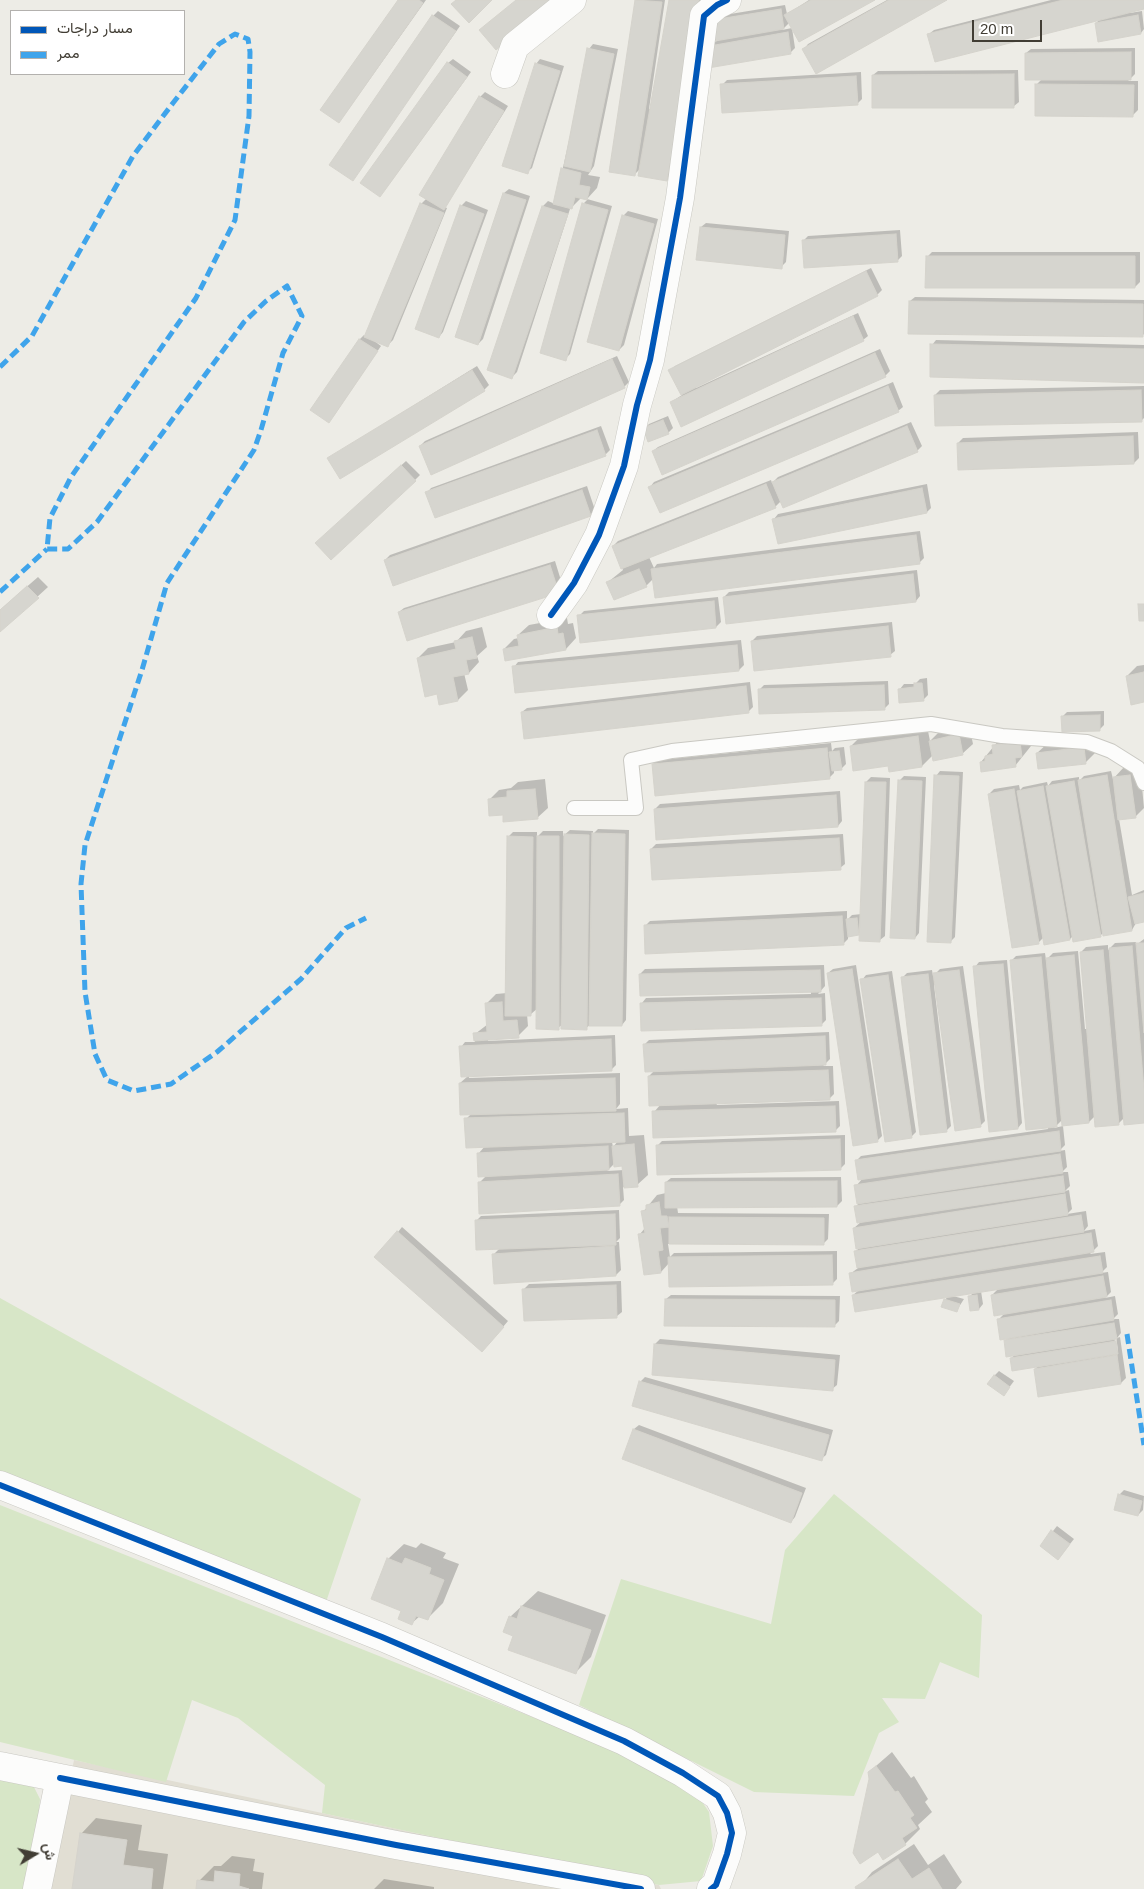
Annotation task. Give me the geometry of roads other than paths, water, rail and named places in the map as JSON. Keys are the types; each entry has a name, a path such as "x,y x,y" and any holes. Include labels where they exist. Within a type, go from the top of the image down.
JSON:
{"street":[{"path":"505,74 515,46 572,0"},
{"path":"551,615 574,583 599,535 624,466 637,405 650,360 680,198 704,16 717,5 727,0"},
{"path":"0,1484 382,1637 624,1742 683,1773 718,1796 727,1813 732,1833 716,1885 711,1889"},
{"path":"0,1766 396,1844 641,1889"},
{"path":"37,1889 60,1778"}],"lane":[{"path":"574,808 636,808 631,760 672,750 931,724 1002,736 1087,742 1111,751 1138,768 1144,783"}]}
